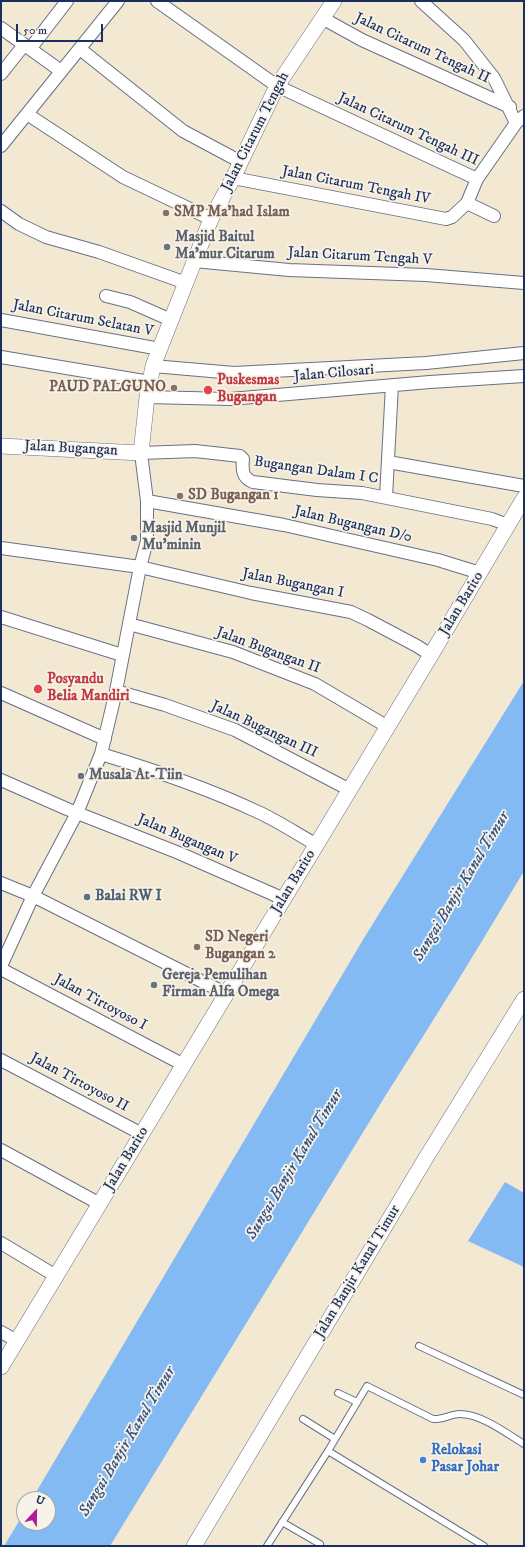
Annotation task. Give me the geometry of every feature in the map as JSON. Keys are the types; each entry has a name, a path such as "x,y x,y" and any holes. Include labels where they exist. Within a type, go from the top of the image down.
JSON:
{"street":[{"path":"1,74 67,1"},
{"path":"1,146 118,1"},
{"name":"Jalan Citarum Tengah III","path":"156,1 277,86 477,179 467,203"},
{"name":"Jalan Citarum Tengah","path":"140,453 147,397 154,366 211,219 241,162 277,86 334,1"},
{"path":"421,1 464,40 494,78 510,107 520,119 477,179"},
{"name":"Jalan Citarum Tengah II","path":"322,18 362,40 510,107"},
{"path":"1,28 61,71"},
{"path":"80,49 183,132 241,162"},
{"path":"26,114 123,177 211,219"},
{"name":"Jalan Citarum Tengah IV","path":"233,178 446,219 452,217 467,203"},
{"path":"467,203 494,216"},
{"path":"1,211 25,227 46,237 99,252 186,283"},
{"name":"Jalan Citarum Tengah V","path":"194,261 289,270 426,275 524,283"},
{"path":"106,296 130,302 171,320"},
{"name":"Jalan Citarum Selatan V","path":"1,320 160,349"},
{"path":"519,354 520,376"},
{"name":"Jalan Cilosari","path":"154,366 234,373 408,364 519,354"},
{"path":"1,357 150,382"},
{"path":"408,364 409,384"},
{"name":"Jalan Cilosari","path":"147,397 230,399 520,376"},
{"path":"392,385 386,497 492,519 508,525"},
{"name":"Jalan Bugangan","path":"1,446 140,453"},
{"name":"Bugangan Dalam I C","path":"140,453 195,451 236,456 243,458 243,473 250,481 386,497"},
{"path":"1,967 33,896 78,813 101,754 116,691 140,567 147,542 147,501 140,453"},
{"path":"388,462 524,486"},
{"name":"Jalan Barito","path":"1,1368 388,727 524,498"},
{"name":"Jalan Bugangan D/0","path":"147,501 284,525 438,560 480,573"},
{"name":"Jalan Bugangan I","path":"1,548 140,567 251,593 351,612 417,646 431,655"},
{"path":"1,617 122,655"},
{"name":"Jalan Bugangan II","path":"129,624 233,652 315,684 388,727"},
{"name":"Jalan Bugangan III","path":"116,691 165,705 235,730 350,790"},
{"path":"1,693 105,739"},
{"path":"101,754 156,771 223,796 260,812 317,845"},
{"name":"Jalan Bugangan V","path":"1,780 78,813 179,852 284,898"},
{"path":"1,883 33,896 227,994"},
{"name":"Jalan Tirtoyoso I","path":"1,967 184,1065"},
{"name":"Jalan Banjir Kanal Timur","path":"194,1546 420,1168 524,999"},
{"name":"Jalan Tirtoyoso II","path":"1,1060 142,1134"},
{"path":"1,1150 100,1204"},
{"path":"1,1243 56,1276"},
{"path":"1,1332 17,1341"}],"lane":[{"path":"419,1346 524,1395"},
{"path":"267,1546 328,1451 352,1400 365,1387 370,1386 430,1418 438,1419 458,1414 474,1416 524,1444"},
{"path":"338,1393 352,1400"},
{"path":"303,1419 334,1438"},
{"path":"328,1451 484,1546"},
{"path":"282,1522 320,1544"}],"water":[{"name":"Sungai Banjir Kanal Timur","path":"524,681 524,871 110,1546 4,1546 16,1526 16,1531 56,1531 56,1491 37,1491 364,938"},
{"path":"505,1182 524,1193 524,1267 468,1241"}],"place":[{"name":"SMP Ma'had Islam","path":"166,213"},
{"name":"Masjid Baitul Ma'mur Citarum","path":"167,247"},
{"name":"PAUD PALGUNO","path":"174,388"},
{"name":"Puskesmas Bugangan","path":"208,390"},
{"name":"SD Bugangan 1","path":"180,496"},
{"name":"Masjid Munjil Mu'minin","path":"134,538"},
{"name":"Posyandu Belia Mandiri","path":"38,689"},
{"name":"Musala At-Tiin","path":"81,776"},
{"name":"Balai RW I","path":"87,897"},
{"name":"SD Negeri Bugangan 2","path":"197,947"},
{"name":"Gereja Pemulihan Firman Alfa Omega","path":"154,985"},
{"name":"Relokasi Pasar Johar","path":"423,1460"}]}
